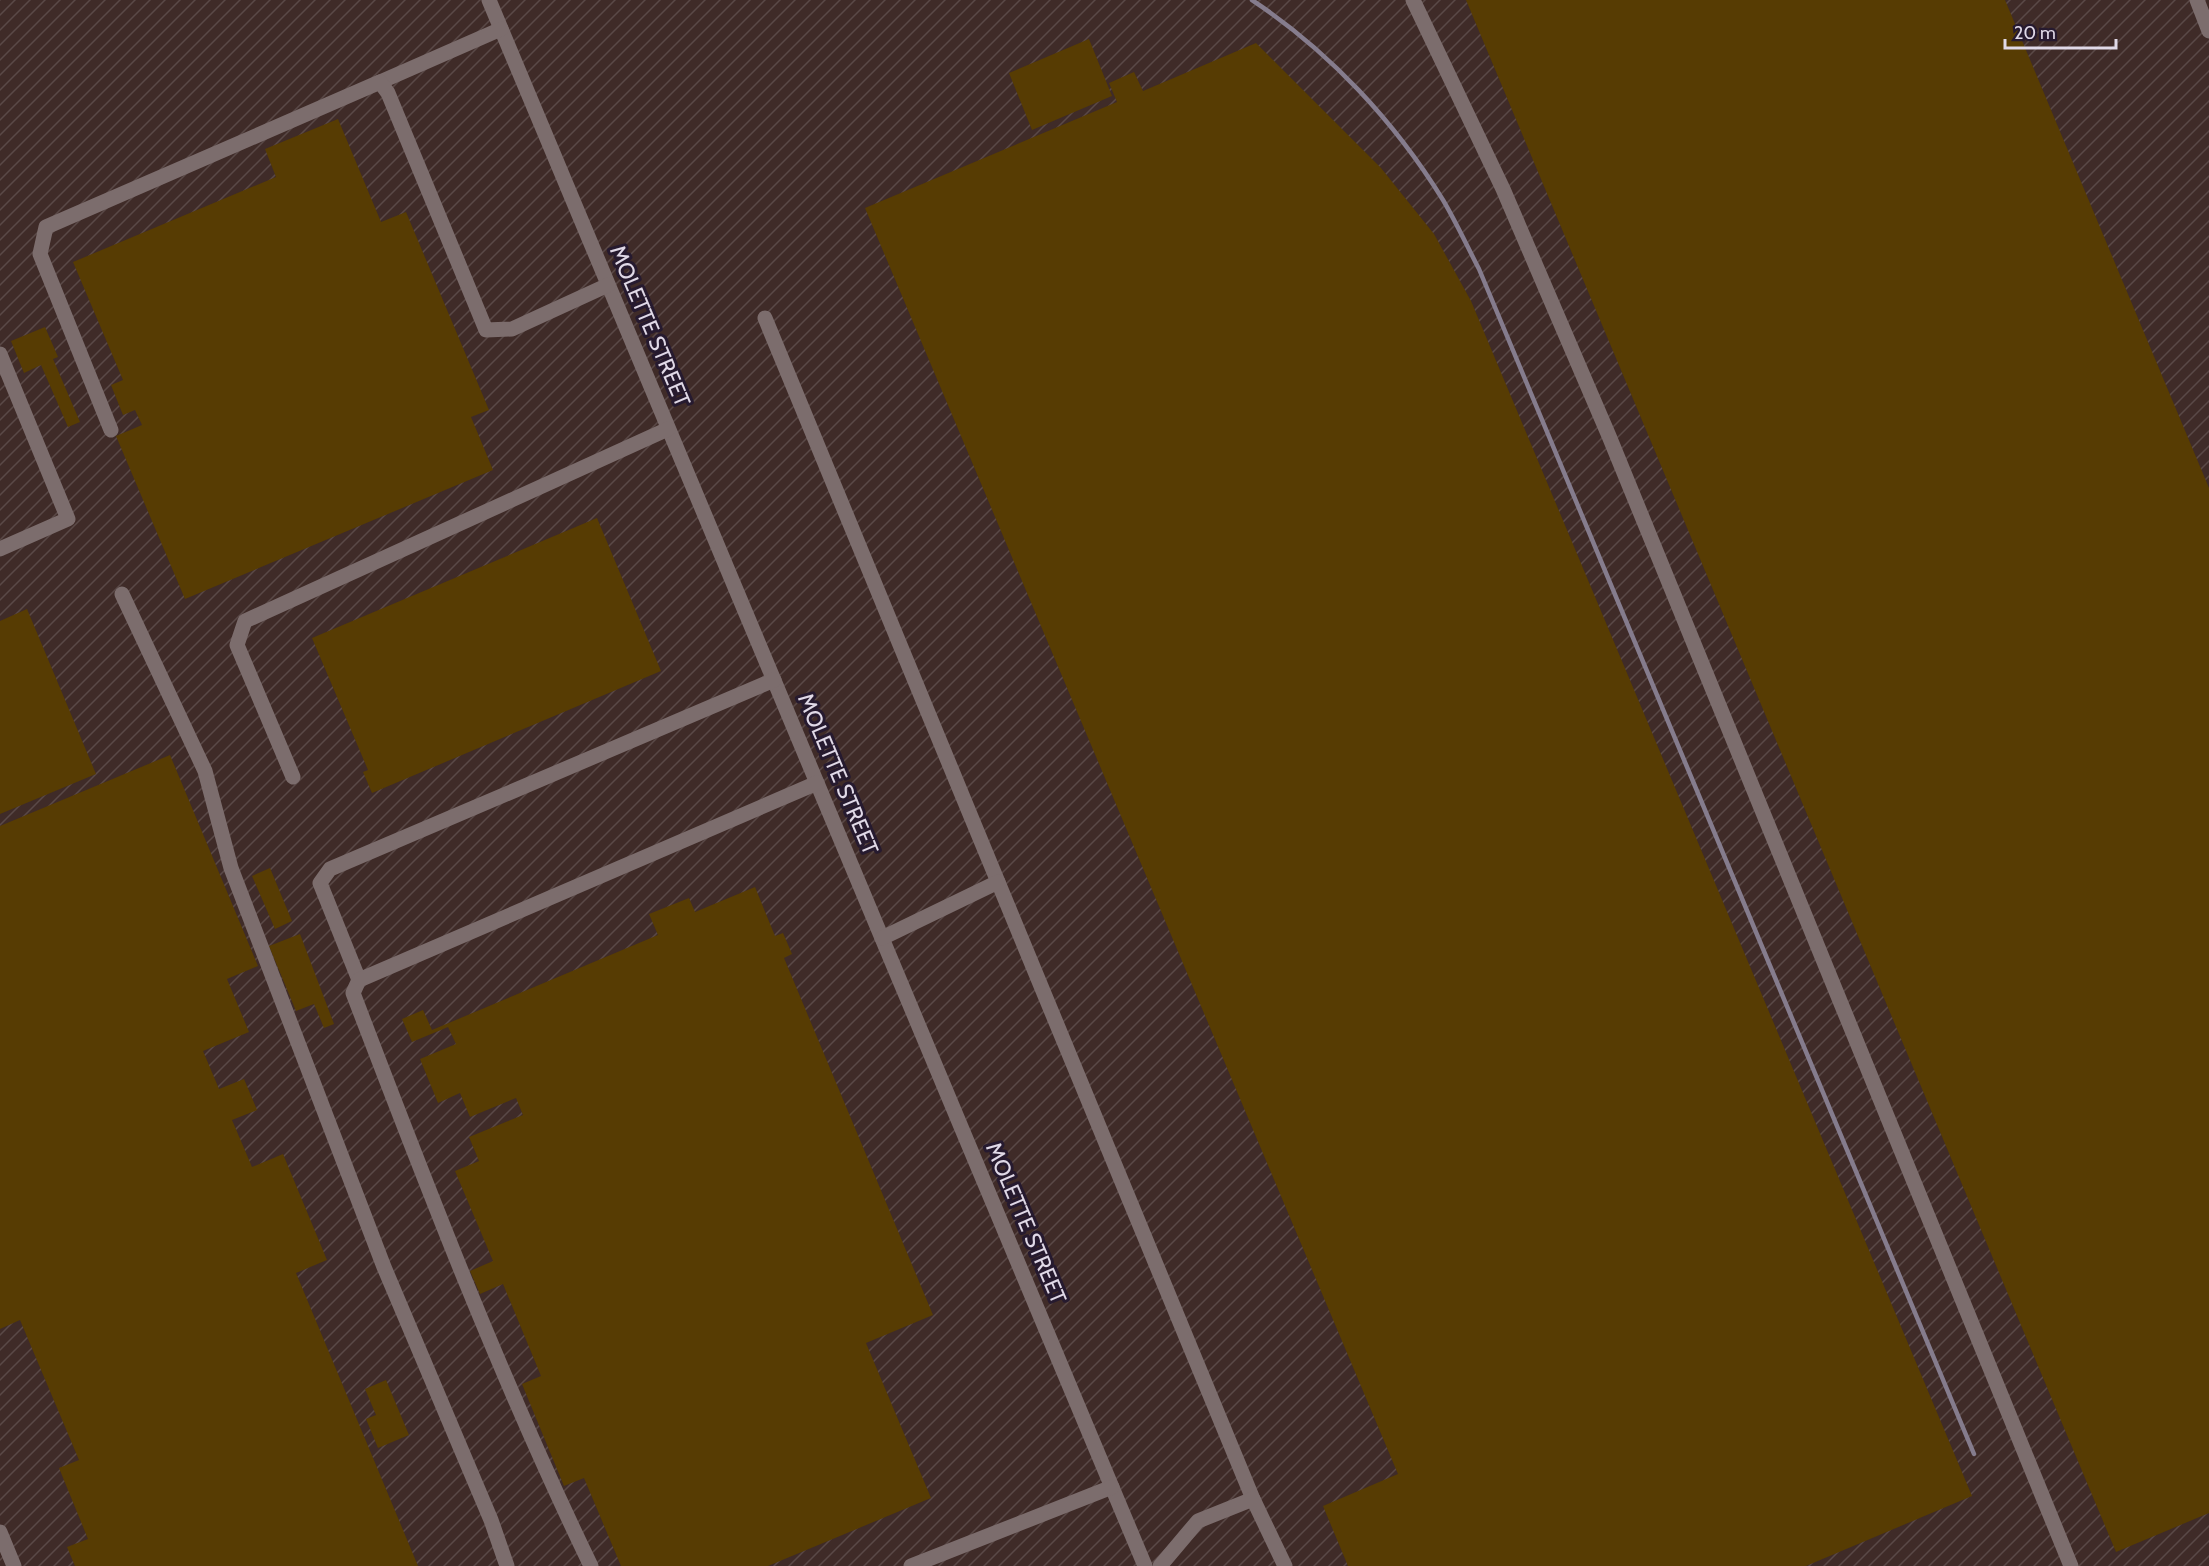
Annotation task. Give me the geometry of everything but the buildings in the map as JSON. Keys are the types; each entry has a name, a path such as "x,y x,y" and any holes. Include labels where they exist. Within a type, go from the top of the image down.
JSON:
{"street":[{"name":"MOLETTE STREET","path":"489,0 1145,1566"},
{"path":"1413,0 1503,189 1609,436 2071,1566"},
{"path":"2197,0 2209,31"},
{"path":"111,430 40,254 46,227 501,29"},
{"path":"380,82 388,93 486,330 512,329 609,285"},
{"path":"765,318 1253,1499 1285,1566"},
{"path":"0,354 68,519 0,549"},
{"path":"293,777 237,645 245,621 668,429"},
{"path":"122,594 205,771 231,868 384,1267 491,1520 507,1566"},
{"path":"360,980 320,883 330,869 774,680"},
{"path":"591,1566 544,1469 444,1233 353,993 360,980 817,783"},
{"path":"882,938 998,882"},
{"path":"911,1566 1112,1487"},
{"path":"1160,1566 1198,1521 1253,1499"},
{"path":"0,1532 14,1566"}],"shaded area":[{"path":"0,0 2209,0 2209,1566 0,1566"}],"railway":[{"path":"1252,0 1308,42 1334,65 1382,116 1404,143 1443,200 1479,269 1974,1454"}]}
